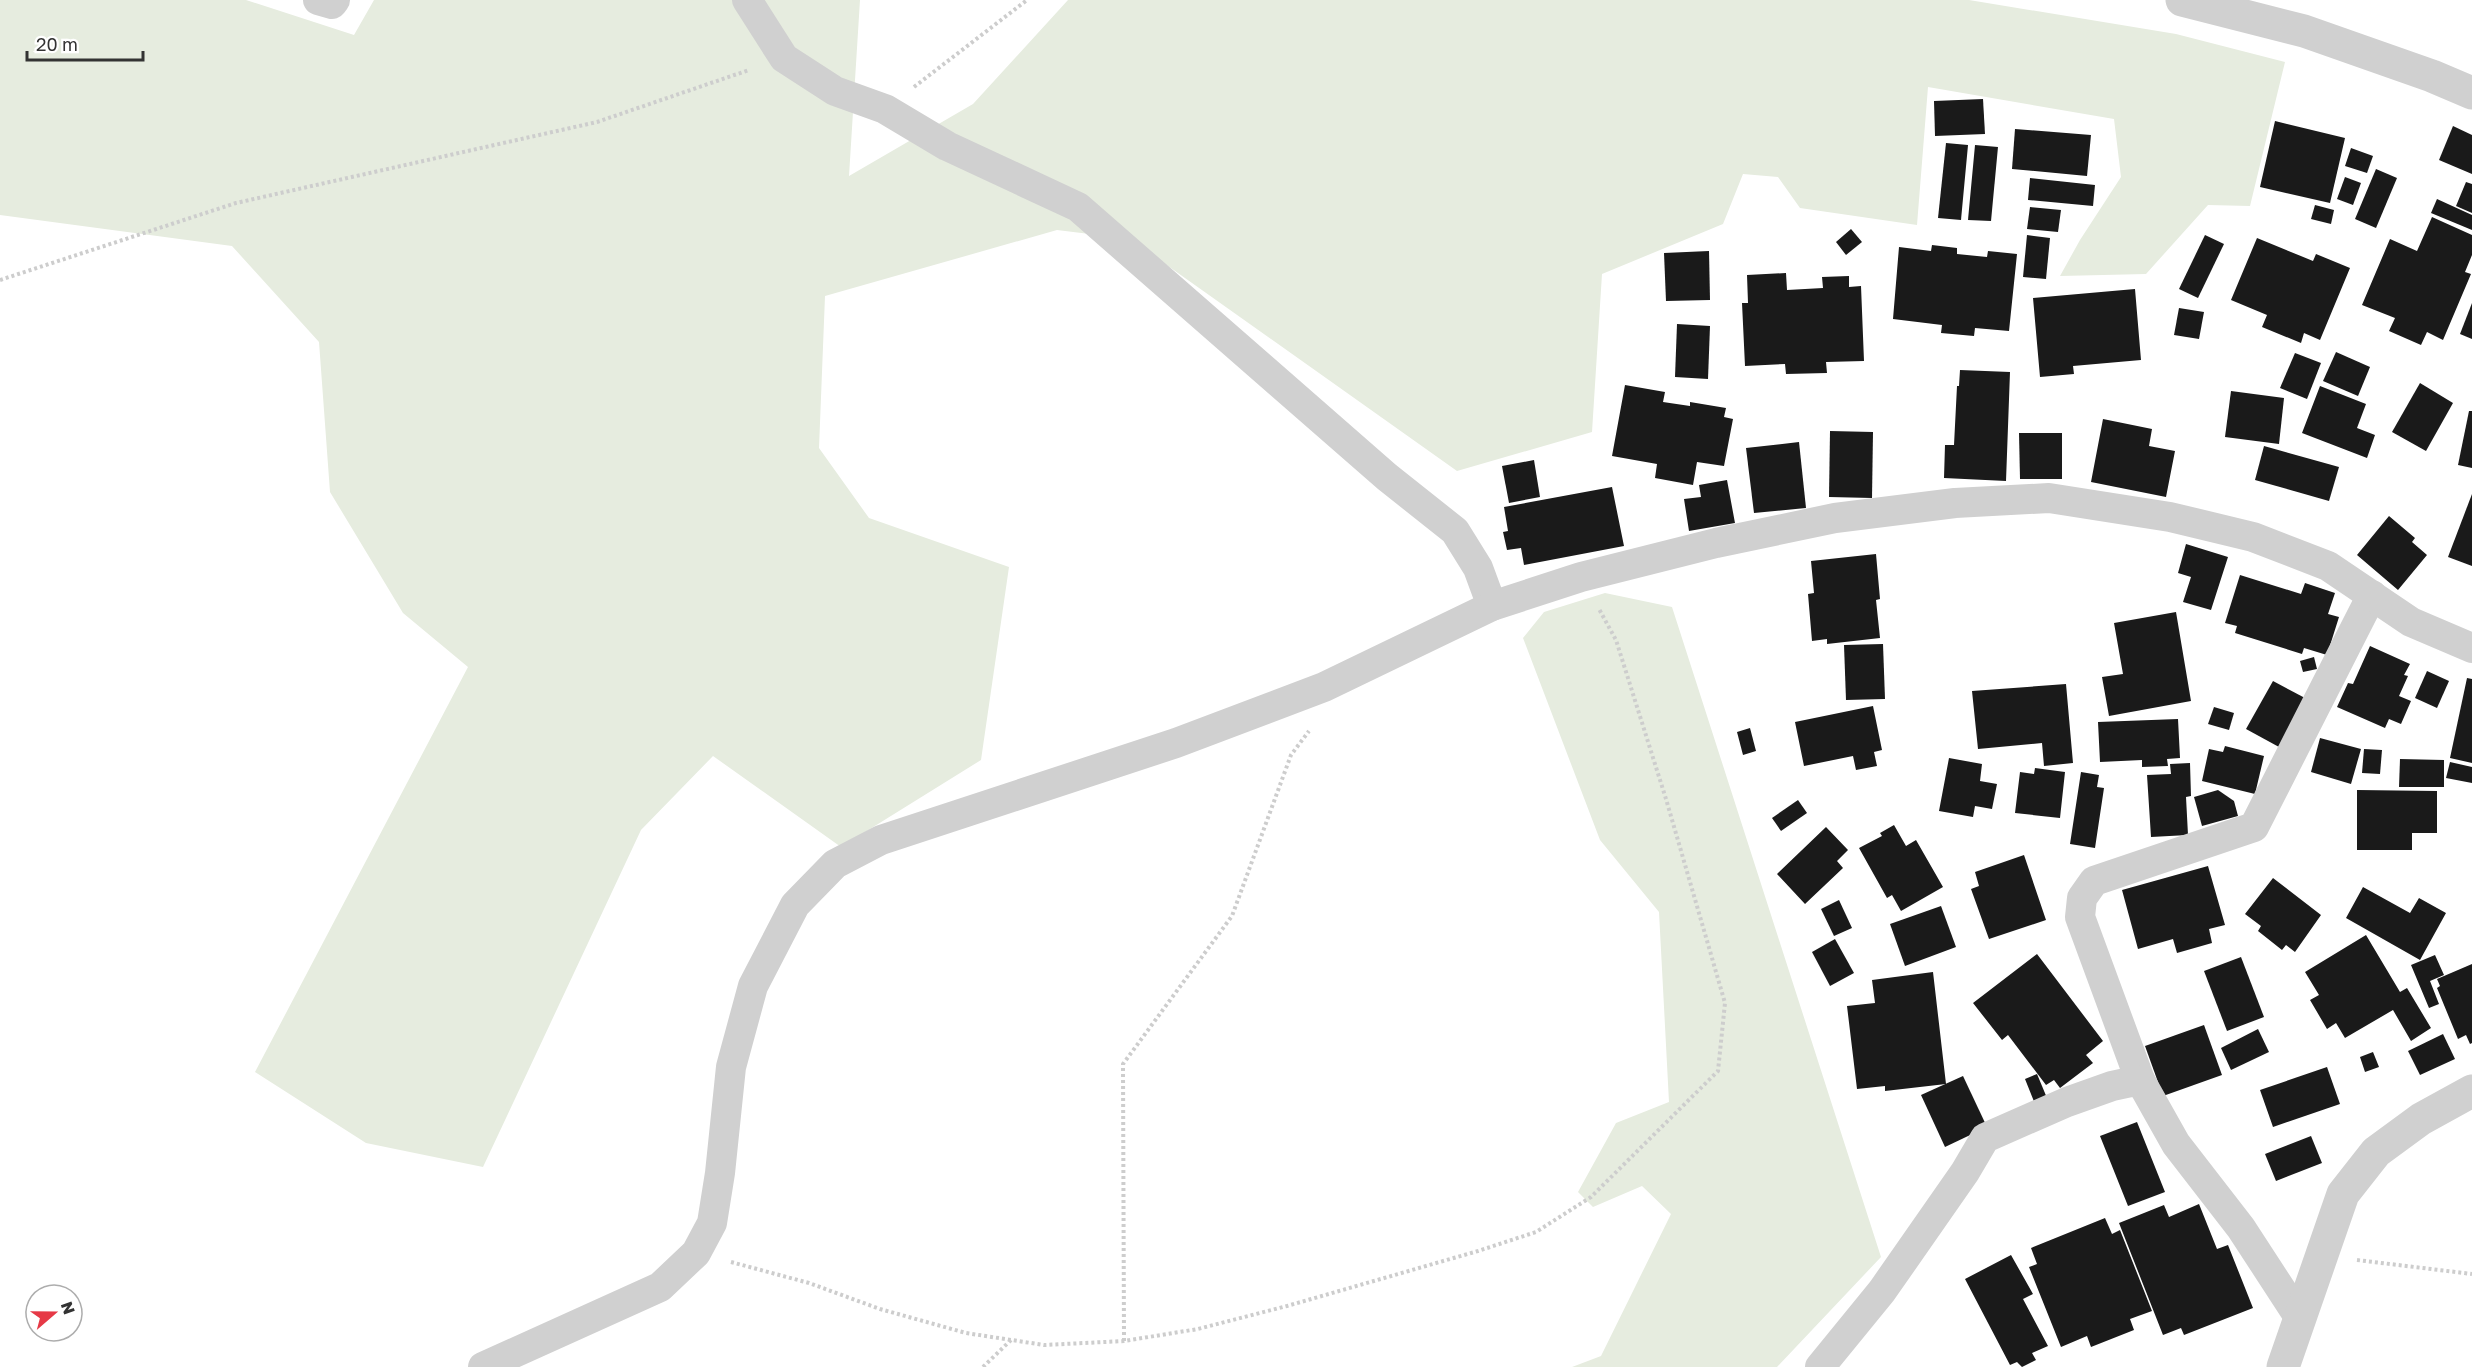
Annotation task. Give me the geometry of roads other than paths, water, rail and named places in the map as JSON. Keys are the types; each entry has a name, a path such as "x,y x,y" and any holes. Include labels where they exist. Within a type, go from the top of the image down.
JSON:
{"street":[{"path":"318,0 332,4 335,0"},
{"path":"747,0 784,58 835,91 885,109 947,146 1078,207 1387,477 1455,531 1478,568 1492,606"},
{"path":"2182,0 2304,31 2432,76 2472,93"},
{"path":"483,1367 660,1287 696,1253 712,1223 720,1173 731,1067 753,986 795,905 835,864 881,840 1176,743 1324,687 1492,606 1581,577 1695,548 1835,518 1955,503 2049,498 2170,517 2253,537 2328,566 2411,622 2472,648"},
{"path":"2299,1317 2241,1227 2176,1144 2140,1080 2080,917 2082,898 2094,881 2254,827 2372,595"},
{"path":"1820,1367 1882,1292 1965,1172 1985,1138 2067,1102 2140,1080"},
{"path":"2283,1367 2343,1194 2376,1152 2421,1119 2472,1091"}]}
